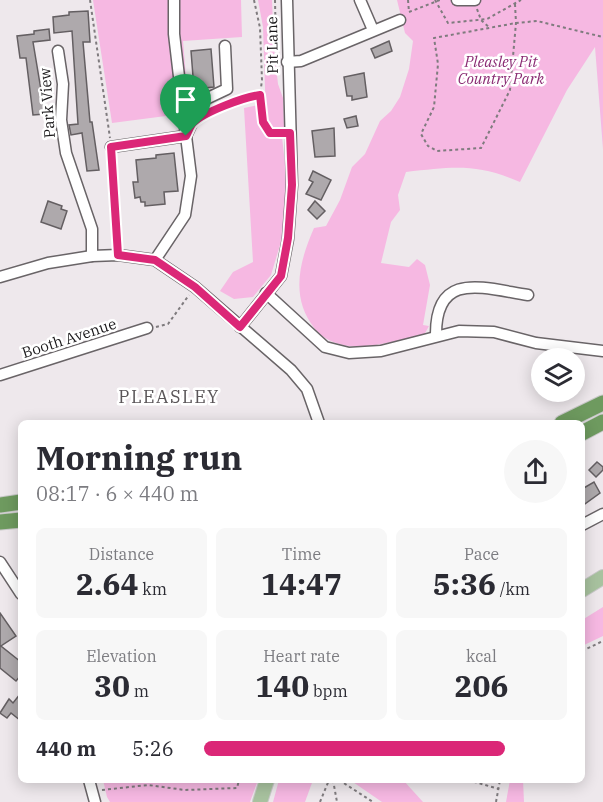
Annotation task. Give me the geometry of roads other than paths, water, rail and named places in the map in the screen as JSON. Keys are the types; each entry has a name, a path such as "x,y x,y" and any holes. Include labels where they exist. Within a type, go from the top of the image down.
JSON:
{"highway":[{"path":"568,420 603,403"},
{"path":"585,431 603,422"},
{"path":"0,505 18,502"},
{"path":"0,522 18,520"}],"main road":[{"path":"585,588 603,578"},
{"path":"260,802 266,783"}],"street":[{"path":"155,260 185,215 191,176 174,34 174,0"},
{"name":"Pit Lane","path":"240,327 281,276 288,238 292,185 287,0"},
{"path":"360,0 373,30"},
{"path":"457,0 474,1"},
{"path":"287,62 300,61 400,20"},
{"path":"186,136 192,123 191,106 227,89 225,46"},
{"name":"Park View","path":"58,51 55,64 63,84 62,120 66,153 92,229 92,256"},
{"path":"111,147 186,136"},
{"path":"0,277 48,263 92,256 118,255 155,260 195,287 291,370 307,389 318,420"},
{"path":"436,336 436,322 441,304 453,290 469,286 528,296"},
{"path":"266,293 325,347 349,353 381,351 459,331 494,332 536,342 603,351"},
{"name":"Booth Avenue","path":"0,375 147,328"},
{"path":"585,524 603,514"},
{"path":"0,562 18,589"}],"district":[{"name":"PLEASLEY","path":"169,396"}],"park label":[{"name":"Pleasley Pit Country Park","path":"501,70"}]}
